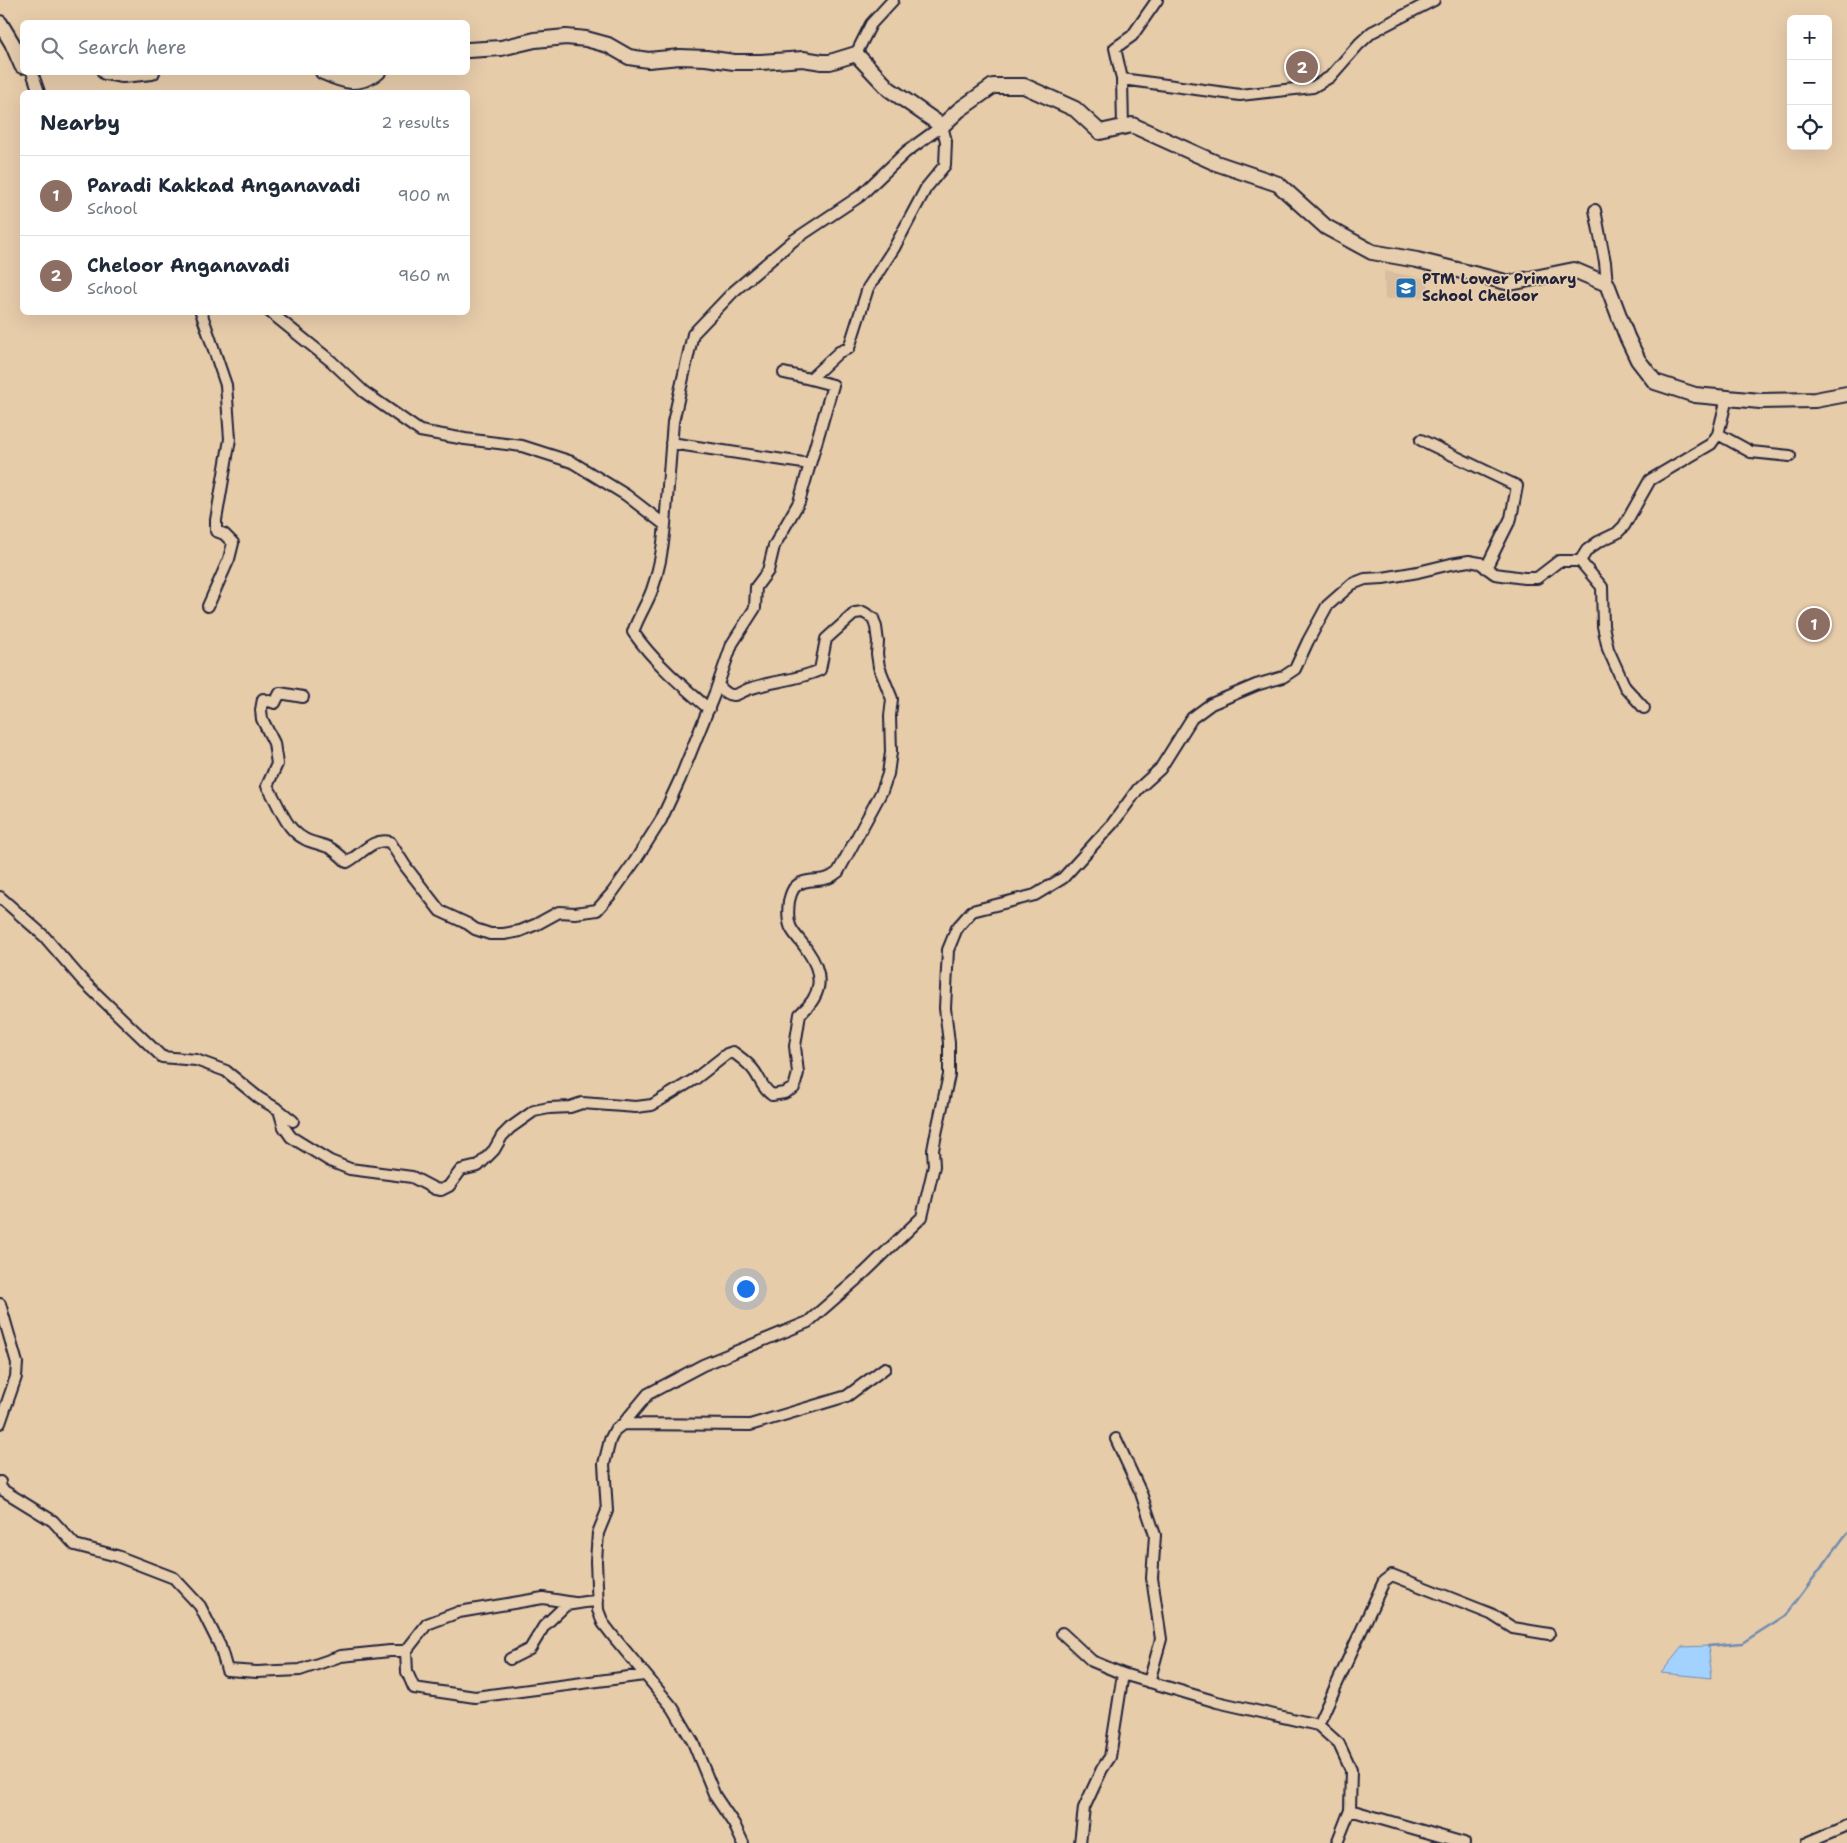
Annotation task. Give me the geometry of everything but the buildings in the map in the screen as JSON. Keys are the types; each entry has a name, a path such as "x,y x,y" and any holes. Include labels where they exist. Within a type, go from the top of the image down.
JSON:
{"main road":[{"path":"0,24 12,43 20,61"},
{"path":"470,50 501,48 535,40 566,37 586,39 608,45 629,57 648,60 706,58 734,62 761,62 803,59 830,62 856,54 889,88 942,126 959,110 993,86 1024,86 1075,108 1100,132 1132,125 1216,163 1278,184 1326,227 1372,252 1417,260 1510,283 1574,270 1607,284 1638,360 1655,382 1695,395 1760,401 1815,400 1847,394"},
{"path":"331,75 342,80 354,82 366,80 374,75"}],"street":[{"path":"856,54 871,24 893,0"},
{"path":"1123,127 1122,79 1115,48 1132,36 1157,0"},
{"path":"1122,79 1240,95 1313,87 1330,77 1372,32 1434,0"},
{"path":"33,75 38,90"},
{"path":"709,709 672,677 643,647 633,632 652,592 663,554 673,422 693,334 733,292 794,240 860,196 906,152 942,126 946,141 945,165 926,188 894,248 868,288 849,348 839,352 810,379"},
{"path":"1595,210 1605,262 1607,284"},
{"path":"202,315 226,385 230,439 216,520 216,531 224,534 232,543 229,559 208,606"},
{"path":"274,315 331,360 364,392 420,431 465,440 522,446 572,462 626,495 665,525"},
{"path":"303,698 280,693 274,702 263,698 261,710 262,719 274,743 277,764 267,786 277,800 281,812 293,831 309,842 328,847 338,853 346,862 371,845 383,840 390,842 406,867 440,910 474,929 490,934 520,931 559,912 575,913 597,910 635,861 661,820 709,709 732,644 755,608 756,587 768,571 774,546 799,502 833,385 784,373"},
{"path":"1580,561 1587,550 1598,542 1617,533 1624,526 1650,480 1711,444 1718,434 1727,398"},
{"path":"1718,434 1752,452 1790,456"},
{"path":"1421,440 1517,486 1511,518 1486,568"},
{"path":"671,443 810,464"},
{"path":"744,1843 715,1796 693,1742 673,1708 603,1624 598,1610 596,1561 598,1533 607,1511 608,1500 604,1479 604,1464 610,1440 615,1430 623,1424 648,1394 704,1365 808,1322 864,1273 922,1216 934,1166 934,1142 949,1075 949,1044 945,1008 948,950 958,928 972,911 1036,895 1063,878 1118,817 1138,789 1160,769 1192,718 1211,704 1256,685 1283,677 1296,669 1308,641 1327,606 1352,584 1365,579 1383,578 1469,562 1480,564 1495,574 1509,577 1537,578 1559,560 1580,561 1602,587 1603,626 1608,649 1625,687 1644,708"},
{"path":"279,1110 284,1127 291,1137 330,1161 350,1169 412,1177 434,1189 441,1190 449,1186 461,1170 478,1166 494,1150 502,1136 510,1128 534,1111 570,1107 582,1102 636,1107 652,1105 695,1079 727,1054 733,1052 746,1061 754,1071 764,1090 772,1095 784,1093 794,1088 798,1073 794,1046 800,1014 809,1007 815,998 819,986 819,972 815,961 790,926 788,911 790,898 794,888 805,881 828,878 838,872 882,791 888,774 892,752 890,716 892,699 879,667 876,627 872,618 863,612 855,612 826,640 820,670 787,680 752,687 735,695 728,695 718,685"},
{"path":"0,897 44,936 83,981 162,1056 196,1060 226,1070 259,1098 293,1121"},
{"path":"0,1304 17,1363 16,1377 0,1423"},
{"path":"623,1424 750,1425 847,1396 885,1368"},
{"path":"1116,1438 1141,1493 1155,1535 1152,1578 1160,1639 1150,1682"},
{"path":"0,1487 52,1521 75,1545 117,1556 174,1578 200,1606 220,1646 227,1670 257,1672 300,1670 342,1656 406,1651"},
{"path":"1318,1725 1384,1581 1392,1575 1490,1614 1513,1628 1549,1634"},
{"path":"574,1604 543,1598 459,1612 427,1624 406,1651 408,1672 414,1688 475,1697 644,1675"},
{"path":"510,1659 530,1649 544,1626 566,1605 598,1601"},
{"path":"1062,1633 1092,1662 1123,1674 1217,1702 1318,1725 1339,1744 1351,1770 1350,1810 1336,1843"},
{"path":"1080,1843 1084,1808 1110,1757 1123,1674"},
{"path":"1350,1810 1464,1843"},
{"path":"1807,1843 1847,1826"}],"shaded area":[{"name":"PTM Lower Primary School Cheloor","path":"1384,271 1428,279 1429,297 1385,299"}],"water":[{"path":"1708,1646 1712,1678 1661,1673 1682,1647"}],"waterway":[{"path":"1708,1646 1742,1643 1786,1615 1847,1533"}],"place":[{"name":"Cheloor Anganavadi","path":"1302,67"},
{"name":"PTM Lower Primary School Cheloor","path":"1406,288"},
{"name":"Paradi Kakkad Anganavadi","path":"1814,624"}]}
